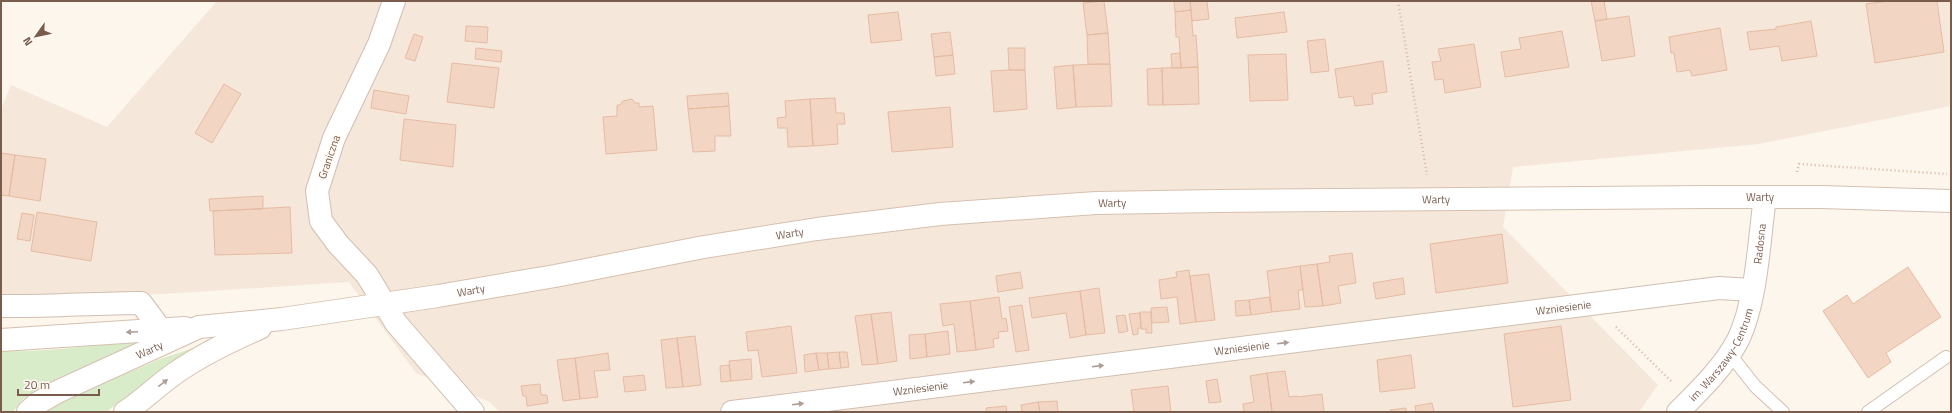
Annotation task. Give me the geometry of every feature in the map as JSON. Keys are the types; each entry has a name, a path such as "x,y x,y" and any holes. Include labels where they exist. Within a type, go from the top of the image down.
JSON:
{"main road":[{"name":"Graniczna","path":"384,304 367,275 338,244 321,220 317,191 334,138 379,44 394,1"},
{"name":"Warty","path":"28,412 38,403 57,392 198,328 282,319 384,304 555,276 704,247 817,229 940,214 1096,203 1765,197 1951,201"},
{"name":"Radosna","path":"1752,290 1765,197"},
{"name":"Wzniesienie","path":"732,412 1719,288 1752,290"},
{"name":"im. Warszawy-Centrum","path":"1678,412 1718,368 1738,341 1745,322 1752,290"},
{"path":"1,306 35,307 88,302 141,303 161,330"},
{"path":"384,304 396,322 472,412"},
{"name":"Warty","path":"129,410 174,374 205,354 233,339 282,319"},
{"path":"1,340 198,328"}],"lane":[{"path":"1729,353 1755,386 1783,412"},
{"path":"1868,412 1946,357"}],"path":[{"path":"1398,1 1431,199"},
{"path":"1598,303 1600,311 1652,362"}],"shaded area":[{"path":"217,1 1951,1 1951,106 1759,144 1513,167 1503,227 1658,385 1639,412 499,412 490,402 416,373 349,282 163,294 1,298 1,109 11,85 107,127"}],"green space":[{"path":"134,339 157,340 50,383 23,399 13,412 1,412 1,351 34,351 68,348"},
{"path":"200,346 106,412 47,412 56,404 160,359"}],"building":[{"path":"1104,1 1108,33 1087,35 1083,3"},
{"path":"1174,1 1190,1 1191,10 1175,12"},
{"path":"1190,1 1207,1 1209,19 1192,21"},
{"path":"1591,1 1604,1 1607,19 1595,21"},
{"path":"1889,1 1937,1 1944,52 1875,63 1866,4"},
{"path":"1191,10 1193,36 1196,35 1198,67 1181,68 1179,37 1176,37 1175,12"},
{"path":"898,12 902,40 871,43 868,15"},
{"path":"1284,12 1287,32 1237,38 1235,18"},
{"path":"1629,16 1635,56 1602,61 1595,21"},
{"path":"1811,21 1817,56 1782,61 1779,46 1750,50 1747,32 1776,29 1776,27"},
{"path":"466,26 488,27 487,43 465,41"},
{"path":"1720,28 1727,70 1692,76 1690,70 1677,72 1674,53 1671,53 1669,37"},
{"path":"1562,31 1569,67 1505,77 1501,52 1521,49 1519,38"},
{"path":"950,32 953,55 934,57 931,34"},
{"path":"1108,33 1110,64 1088,64 1087,35"},
{"path":"414,34 423,37 415,61 405,58"},
{"path":"1325,39 1329,71 1311,73 1307,41"},
{"path":"1474,44 1481,87 1445,93 1443,79 1435,80 1432,62 1441,61 1438,49"},
{"path":"476,48 502,51 501,62 475,59"},
{"path":"1008,48 1025,48 1025,70 1009,70"},
{"path":"1180,53 1181,68 1172,68 1171,54"},
{"path":"1286,54 1288,100 1250,101 1248,55"},
{"path":"953,55 955,74 936,76 934,57"},
{"path":"1383,61 1387,92 1372,94 1373,104 1355,106 1353,96 1339,98 1335,69"},
{"path":"452,63 499,68 494,108 447,102"},
{"path":"1110,64 1112,106 1076,107 1073,65"},
{"path":"1073,65 1076,107 1057,109 1054,67"},
{"path":"1198,67 1199,104 1163,105 1162,68"},
{"path":"1162,68 1163,105 1148,105 1147,69"},
{"path":"1025,70 1027,109 994,112 991,71"},
{"path":"224,84 241,94 212,143 195,133"},
{"path":"374,90 409,96 406,114 371,108"},
{"path":"728,93 729,106 688,109 687,96"},
{"path":"835,98 836,113 844,113 845,124 837,124 838,144 813,146 810,99"},
{"path":"632,99 635,103 639,103 639,107 653,106 657,150 606,154 603,117 617,116 617,105 620,105 623,101"},
{"path":"810,99 813,146 788,147 787,128 778,128 777,118 786,117 785,101"},
{"path":"729,106 731,136 715,136 715,151 693,152 688,109"},
{"path":"950,107 953,147 892,152 888,112"},
{"path":"404,119 456,125 453,167 400,160"},
{"path":"1,153 15,155 9,196 1,195"},
{"path":"15,155 46,159 40,201 9,196"},
{"path":"263,196 263,209 210,211 209,199"},
{"path":"290,207 292,253 215,255 213,211"},
{"path":"37,212 97,222 91,261 31,251"},
{"path":"22,213 34,215 30,241 17,239"},
{"path":"1502,234 1508,283 1436,293 1430,244"},
{"path":"1352,253 1356,283 1338,286 1341,303 1323,306 1317,264 1330,262 1329,256"},
{"path":"1317,264 1323,306 1305,307 1300,266"},
{"path":"1300,266 1303,290 1298,290 1300,309 1272,312 1267,271"},
{"path":"1908,267 1941,317 1886,353 1891,362 1868,378 1823,311 1847,295 1853,304"},
{"path":"1189,270 1196,322 1180,324 1177,297 1161,299 1159,280 1177,277 1176,272"},
{"path":"1020,272 1023,288 998,292 996,276"},
{"path":"1209,274 1215,320 1196,322 1190,276"},
{"path":"1403,278 1405,294 1376,299 1373,283"},
{"path":"1099,288 1105,333 1086,335 1080,291"},
{"path":"1080,291 1086,335 1070,338 1066,313 1032,318 1029,298"},
{"path":"999,297 1002,319 1006,318 1008,331 998,332 999,338 993,339 994,347 976,350 970,301"},
{"path":"1269,297 1272,312 1251,315 1249,300"},
{"path":"1249,300 1251,315 1236,316 1235,301"},
{"path":"970,301 976,350 957,352 954,324 943,326 940,304"},
{"path":"1022,305 1029,350 1016,352 1009,307"},
{"path":"1167,307 1169,322 1152,323 1151,308"},
{"path":"891,312 897,361 878,364 871,314"},
{"path":"1140,312 1151,312 1152,333 1146,333 1146,329 1141,329"},
{"path":"1140,313 1141,328 1138,328 1138,334 1133,335 1129,314"},
{"path":"871,314 878,364 862,365 855,316"},
{"path":"1125,315 1128,331 1119,333 1116,316"},
{"path":"791,326 797,373 762,377 758,350 748,351 746,332"},
{"path":"1561,326 1571,400 1513,407 1504,334"},
{"path":"948,331 950,354 927,357 925,334"},
{"path":"925,334 927,357 910,359 909,335"},
{"path":"695,336 701,385 683,387 677,338"},
{"path":"677,338 683,387 666,388 661,340"},
{"path":"839,352 847,352 849,367 841,368"},
{"path":"839,352 841,368 829,369 827,353"},
{"path":"608,353 610,370 594,371 598,397 580,399 575,358"},
{"path":"816,353 819,370 805,372 804,355"},
{"path":"816,353 827,353 829,369 819,370"},
{"path":"1411,355 1415,388 1380,392 1377,360"},
{"path":"575,358 580,399 563,401 557,360"},
{"path":"751,359 752,379 731,381 729,361"},
{"path":"729,365 731,381 721,382 720,366"},
{"path":"1285,371 1289,397 1322,394 1324,412 1272,412 1267,373"},
{"path":"1267,373 1272,412 1244,412 1243,404 1254,402 1250,376"},
{"path":"644,375 646,390 625,392 623,377"},
{"path":"1217,379 1221,402 1209,403 1206,381"},
{"path":"540,384 541,395 547,395 548,403 527,406 526,396 523,396 521,386"},
{"path":"1168,386 1171,412 1134,412 1131,390"},
{"path":"1057,401 1058,412 1040,412 1038,402"},
{"path":"1038,402 1040,412 1022,412 1021,405"},
{"path":"1432,403 1434,412 1416,412 1415,406"},
{"path":"1006,406 1007,412 987,412 986,408"},
{"path":"1406,408 1406,412 1391,412 1390,410"}]}
